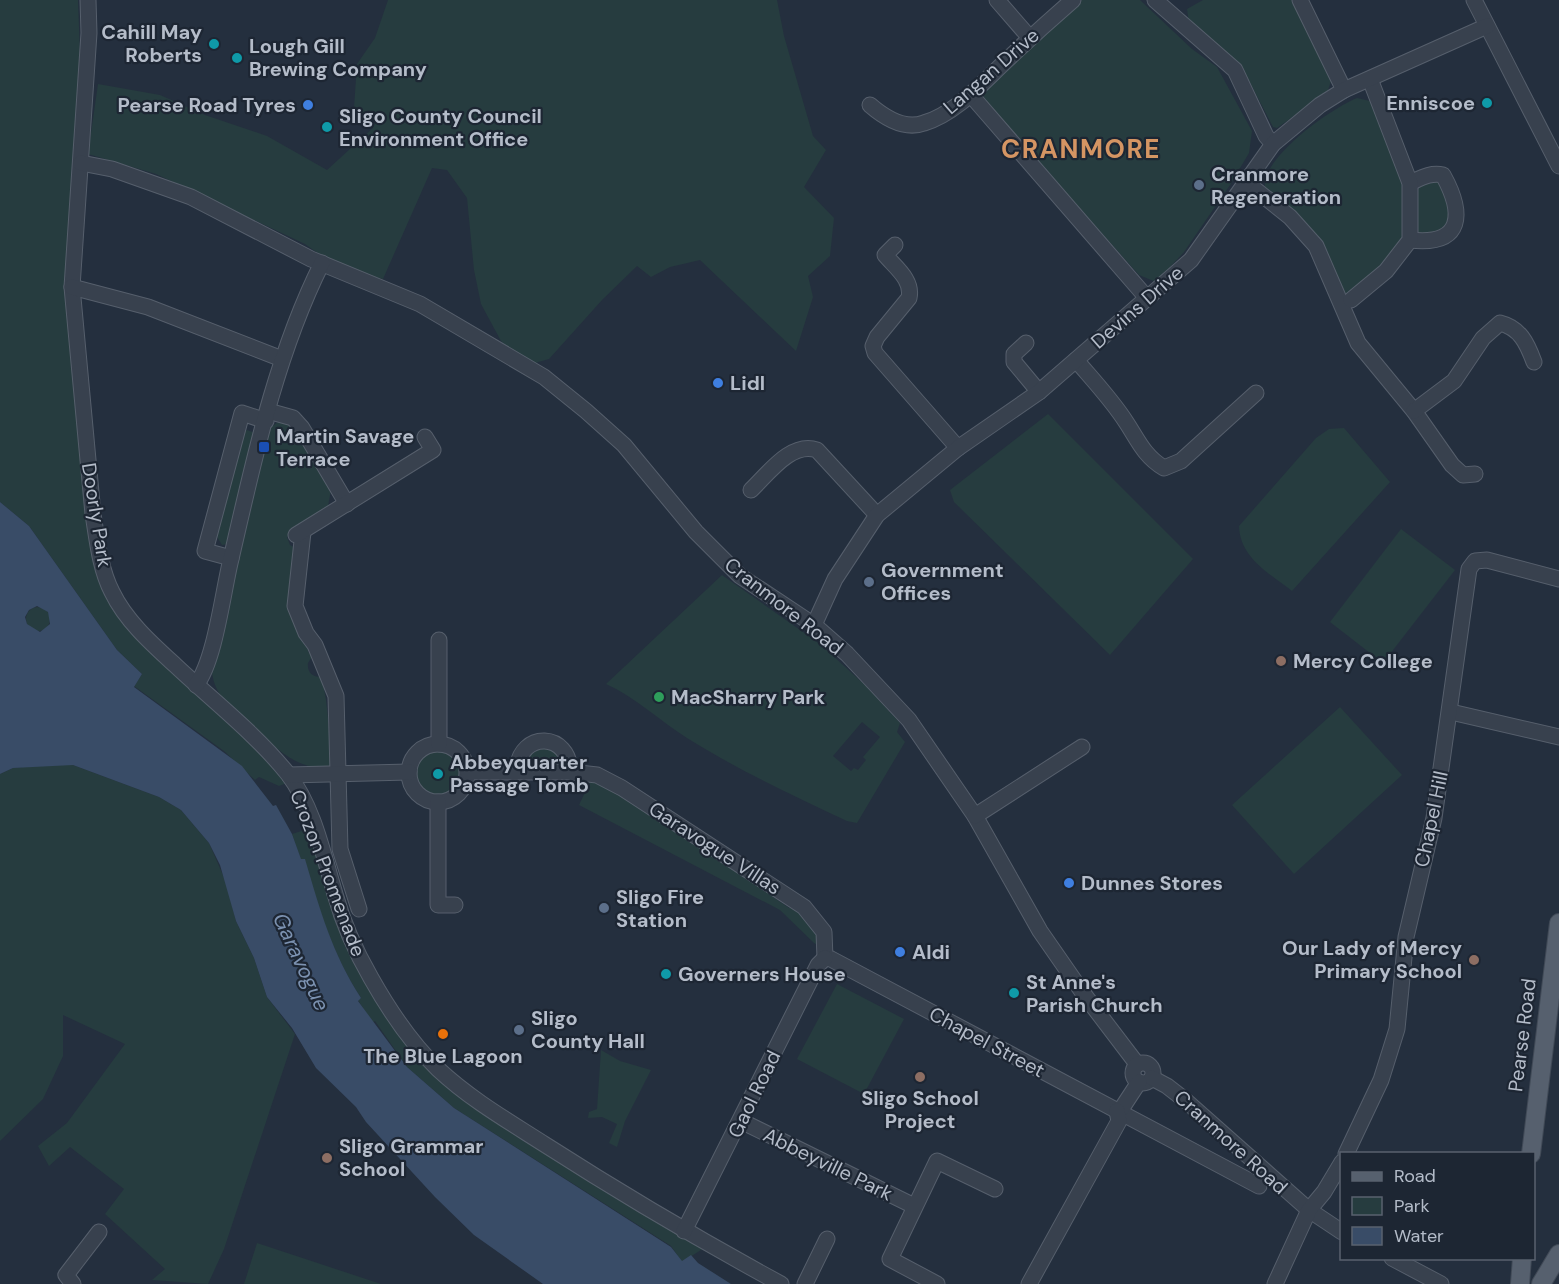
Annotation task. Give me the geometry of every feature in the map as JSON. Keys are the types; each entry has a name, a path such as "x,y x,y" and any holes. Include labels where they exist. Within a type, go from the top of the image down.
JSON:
{"main road":[{"name":"Pearse Road","path":"1531,1152 1556,968 1559,923"},
{"path":"1520,1284 1522,1260"},
{"path":"1533,1260 1550,1269"}],"street":[{"name":"Doorly Park","path":"88,0 89,33 72,287 91,494 105,573 112,592 134,624 196,685"},
{"path":"996,0 1030,38"},
{"name":"Langan Drive","path":"870,105 896,122 908,125 924,124 942,115 970,94 1073,0"},
{"path":"1155,0 1235,70 1266,136 1274,144"},
{"path":"1300,0 1344,90"},
{"path":"1474,0 1559,166"},
{"name":"Devins Drive","path":"814,625 835,579 877,515 958,448 1039,392 1191,260 1274,144 1320,105 1344,90 1487,26"},
{"path":"1351,300 1386,271 1410,240 1410,183 1370,79"},
{"path":"970,94 1147,298"},
{"path":"81,163 112,169 191,197 321,263 282,359 208,658 196,685"},
{"path":"1410,183 1436,173 1443,175 1453,192 1458,215 1456,224 1438,239 1428,242 1410,240"},
{"path":"1247,183 1290,217 1316,246 1358,343 1414,411 1452,465 1462,475 1475,474"},
{"path":"895,245 885,255 908,283 909,298 877,337 873,346 875,353 958,448"},
{"name":"Cranmore Road","path":"321,263 420,304 544,377 624,445 696,532 740,576 814,625 847,654 909,720 975,816 1040,931 1088,1001 1137,1064 1132,1073 1185,1100 1309,1210"},
{"path":"72,287 148,307 282,359"},
{"path":"1414,411 1454,381 1483,338 1500,323 1513,326 1526,342 1534,362"},
{"path":"1026,343 1014,354 1014,362 1039,392"},
{"path":"1077,360 1126,421 1140,447 1153,462 1164,468 1181,460 1256,393"},
{"path":"231,558 205,551 242,414 293,418 302,428 347,504"},
{"path":"359,909 340,849 336,696 318,653 297,615 295,606 298,534 433,450 424,437"},
{"path":"751,490 793,451 810,448 816,450 877,515"},
{"name":"Chapel Hill","path":"1347,1152 1381,1080 1397,1029 1407,937 1418,880 1434,818 1469,569 1475,561 1487,560 1559,579"},
{"path":"439,640 439,744"},
{"name":"Crozon Promenade","path":"196,685 289,775 308,810 343,919 357,953 372,980 415,1044 462,1089 684,1231 781,1284"},
{"path":"1450,712 1559,737"},
{"path":"517,770 518,761 528,746 545,741 554,743 567,754 570,772"},
{"path":"439,744 451,747 460,753 468,772 461,791 452,799 438,802 425,800 416,792 409,772 412,760 418,752 439,744"},
{"path":"975,816 1082,747"},
{"name":"Garavogue Villas","path":"468,772 517,770 570,772 597,775 622,788 804,907 824,932 825,958"},
{"path":"289,775 409,772"},
{"path":"438,802 438,906 455,905"},
{"name":"Chapel Street","path":"825,958 831,959 1259,1186"},
{"name":"Gaol Road","path":"684,1231 818,965 825,958"},
{"path":"1029,1284 1119,1121 1117,1111 1145,1080"},
{"name":"Abbeyville Park","path":"741,1121 914,1206"},
{"name":"Abbeyville Park","path":"937,1284 890,1259 937,1161 995,1189"},
{"path":"1275,1284 1309,1210 1324,1192 1340,1164"},
{"path":"1309,1210 1340,1231"},
{"path":"73,1284 66,1275 99,1232"},
{"path":"805,1284 827,1239"},
{"path":"1396,1260 1441,1284"}],"green space":[{"path":"0,0 78,0 80,54 70,229 95,561 156,656 265,757 287,783 279,786 259,777 255,780 224,751 134,686 142,674 117,650 29,526 0,502"},
{"path":"388,0 777,0 784,36 813,136 826,150 804,187 834,218 830,256 808,276 813,297 796,351 700,260 670,267 651,277 637,266 602,300 549,359 535,363 511,353 501,341 481,304 474,270 467,198 447,170 432,168 383,279 342,266 305,244 156,174 88,154 98,84 160,95 205,115 267,136 327,170 373,128 354,108 357,64 375,38"},
{"path":"1082,0 1140,0 1192,49 1217,67 1252,131 1249,153 1230,185 1184,252 1156,282 1139,275 989,107 982,93"},
{"path":"1203,0 1292,0 1329,74 1331,81 1327,93 1277,128 1273,127 1246,75 1234,59 1189,23 1187,9"},
{"path":"1357,98 1370,101 1374,106 1407,194 1403,243 1361,288 1353,288 1345,294 1327,252 1265,188 1267,176 1274,162 1300,135 1332,112"},
{"path":"1440,181 1450,208 1448,223 1434,232 1421,234 1415,231 1418,184"},
{"path":"1048,414 1193,559 1110,655 954,502 950,490"},
{"path":"279,421 290,422 331,490 328,506 287,537 290,545 299,550 290,602 310,644 308,652 313,655 308,663 308,669 313,675 321,677 326,699 334,764 322,767 299,763 278,750 224,700 215,685 211,669 269,429"},
{"path":"1344,428 1390,482 1292,591 1265,571 1250,556 1244,547 1239,526 1316,438 1329,429"},
{"path":"247,430 255,433 228,544 222,545 217,537 243,432"},
{"path":"1401,529 1455,570 1383,663 1330,622"},
{"path":"722,575 820,644 866,686 900,723 897,732 905,742 857,823 847,821 726,761 606,684","holes":["862,722 880,737 863,757 866,760 858,770 854,768 851,771 833,756"]},
{"path":"38,607 47,610 50,619 47,628 38,631 29,628 26,619 29,610"},
{"path":"1340,707 1402,775 1294,874 1232,805"},
{"path":"550,748 559,755 563,767 524,765 533,750"},
{"path":"433,749 443,749 455,756 462,768 462,778 455,790 443,797 433,797 418,786 414,778 414,768 425,753"},
{"path":"73,765 159,797 181,810 209,843 226,882 236,921 254,958 267,997 295,1034 224,1249 208,1284 152,1280 165,1269 105,1214 124,1189 70,1147 49,1166 38,1146 67,1123 125,1044 63,1015 63,1056 43,1099 0,1141 0,774 13,768"},
{"path":"591,780 598,781 774,891 773,897 789,908 795,906 816,930 821,947 780,910 579,805"},
{"path":"308,829 324,871 411,1049 703,1248 701,1250 682,1262 671,1246 454,1108 407,1067 375,1021 372,1023 358,1000 361,998 334,948 304,859 301,860 292,834"},
{"path":"837,984 904,1019 864,1094 797,1059"},
{"path":"601,1050 620,1061 651,1070 625,1121 617,1147 609,1143 617,1124 602,1117 588,1118 589,1112 597,1109"},
{"path":"257,1243 381,1284 244,1284"}],"water":[{"name":"Garavogue","path":"0,502 29,526 117,650 142,674 134,687 242,766 273,806 276,805 292,834 301,859 305,859 334,948 361,998 358,1001 407,1067 454,1108 671,1247 682,1261 691,1255 698,1263 731,1284 543,1284 474,1235 435,1197 366,1122 356,1107 316,1068 292,1028 267,997 254,958 236,921 220,865 209,843 181,810 159,797 73,765 13,768 0,774","holes":["37,606 48,612 50,624 40,632 27,624 25,617 29,610"]}],"place":[{"name":"Cahill May Roberts","path":"214,44"},
{"name":"Lough Gill Brewing Company","path":"237,58"},
{"name":"Enniscoe","path":"1487,103"},
{"name":"Pearse Road Tyres","path":"308,105"},
{"name":"Sligo County Council Environment Office","path":"327,127"},
{"name":"Cranmore Regeneration","path":"1199,185"},
{"name":"Lidl","path":"718,383"},
{"name":"Martin Savage Terrace","path":"264,447"},
{"name":"Government Offices","path":"869,582"},
{"name":"Mercy College","path":"1281,661"},
{"name":"MacSharry Park","path":"659,697"},
{"name":"Abbeyquarter Passage Tomb","path":"438,774"},
{"name":"Dunnes Stores","path":"1069,883"},
{"name":"Sligo Fire Station","path":"604,908"},
{"name":"Aldi","path":"900,952"},
{"name":"Our Lady of Mercy Primary School","path":"1474,960"},
{"name":"Governers House","path":"666,974"},
{"name":"St Anne's Parish Church","path":"1014,993"},
{"name":"Sligo County Hall","path":"519,1030"},
{"name":"The Blue Lagoon","path":"443,1034"},
{"name":"Sligo School Project","path":"920,1077"},
{"name":"Sligo Grammar School","path":"327,1158"}],"district":[{"name":"CRANMORE","path":"1081,149"}]}
